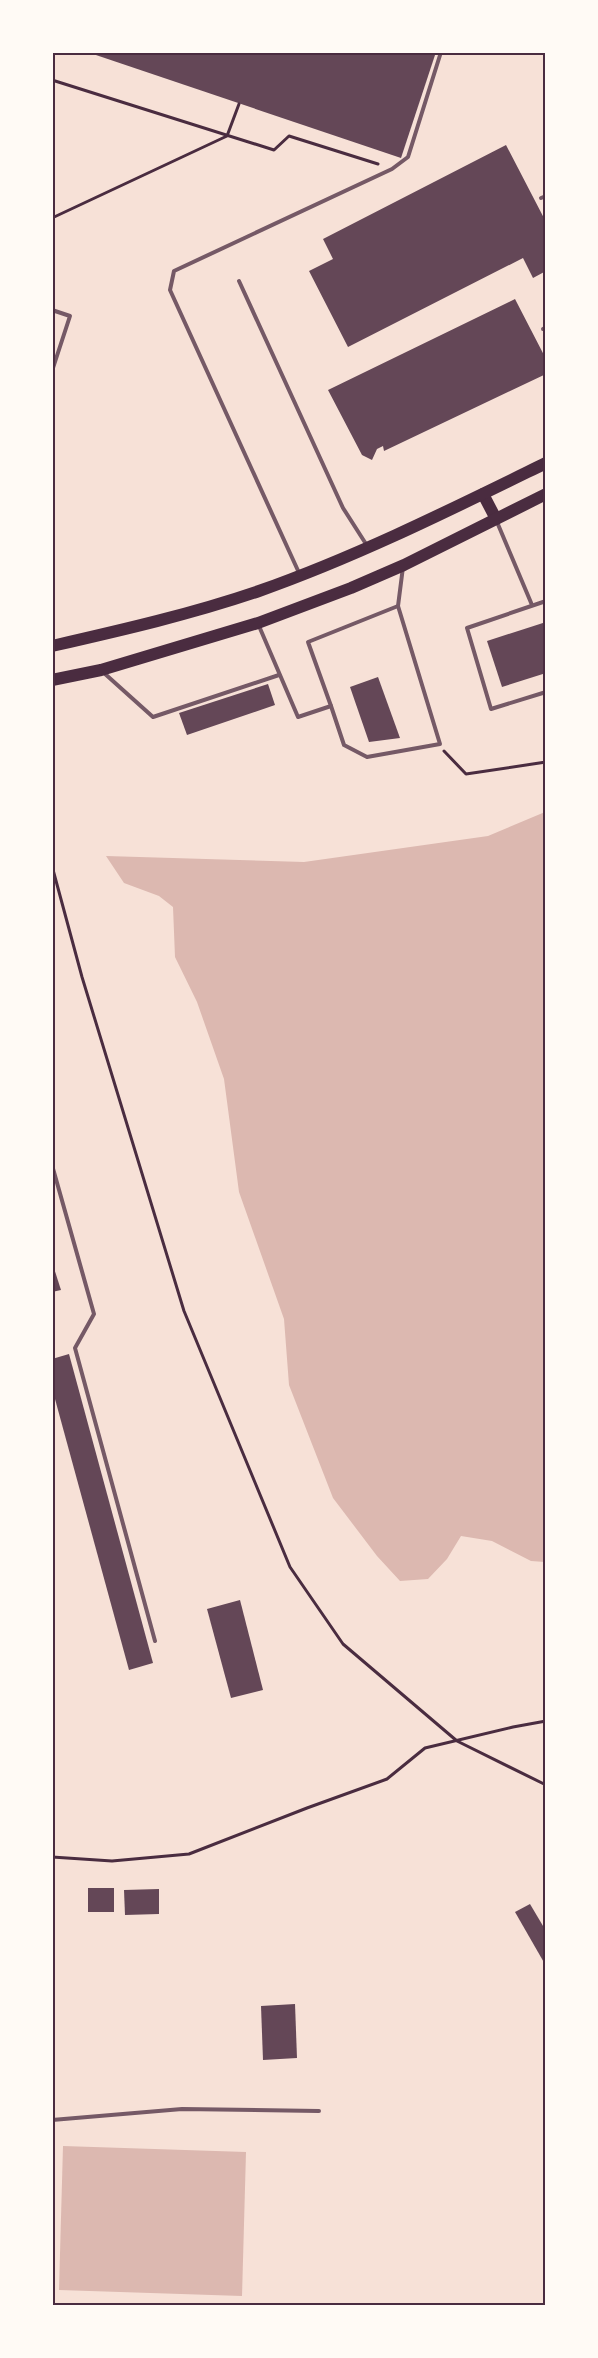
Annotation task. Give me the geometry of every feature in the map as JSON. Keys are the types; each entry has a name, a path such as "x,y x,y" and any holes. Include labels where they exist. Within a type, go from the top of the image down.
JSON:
{"main road":[{"path":"52,646 222,603 300,576 368,548 546,463"},
{"path":"483,494 496,519"},
{"path":"52,680 101,670 258,623 351,588 404,565 546,494"}],"lane":[{"path":"300,576 170,290 174,271 392,169 408,157 441,52"},
{"path":"239,281 343,508 368,548"},
{"path":"52,310 70,316 52,370"},
{"path":"496,519 532,605"},
{"path":"398,606 308,642 344,745 367,757 440,744 398,606 404,565"},
{"path":"546,601 467,628 491,709 546,692"},
{"path":"258,623 298,717 331,706"},
{"path":"101,670 153,717 279,675"},
{"path":"52,1165 94,1314 75,1348 155,1641"},
{"path":"52,2120 182,2109 319,2111"}],"path":[{"path":"52,80 274,150 289,136 392,169"},
{"path":"52,218 227,136 239,104"},
{"path":"440,744 447,756 466,774 546,762"},
{"path":"52,866 82,977 184,1311 290,1567 344,1644 457,1741 546,1785"},
{"path":"52,1857 112,1861 189,1854 387,1779 425,1748 546,1721"}],"shaded area":[{"path":"545,812 545,1562 531,1561 492,1541 461,1536 447,1559 428,1579 400,1581 377,1556 333,1498 289,1385 284,1319 239,1192 224,1079 197,1002 175,957 173,907 159,896 124,883 106,856 304,862 488,836"},
{"path":"63,2146 246,2152 242,2296 59,2290"}],"building":[{"path":"87,52 436,52 401,158"},
{"path":"506,145 546,222 546,271 533,278 523,258 348,347 309,271 333,259 323,239"},
{"path":"515,299 546,359 546,374 384,451 383,446 377,449 372,460 362,455 328,390"},
{"path":"546,622 546,673 502,687 487,641"},
{"path":"378,677 400,738 369,742 350,687"},
{"path":"268,684 275,705 187,735 179,713"},
{"path":"52,1262 61,1290 52,1292"},
{"path":"69,1354 153,1663 129,1670 52,1388 52,1359"},
{"path":"240,1600 263,1690 231,1698 207,1609"},
{"path":"88,1888 114,1888 114,1912 88,1912"},
{"path":"159,1889 159,1914 125,1915 124,1890"},
{"path":"530,1904 546,1931 546,1966 515,1912"},
{"path":"295,2004 297,2058 263,2060 261,2006"}]}
